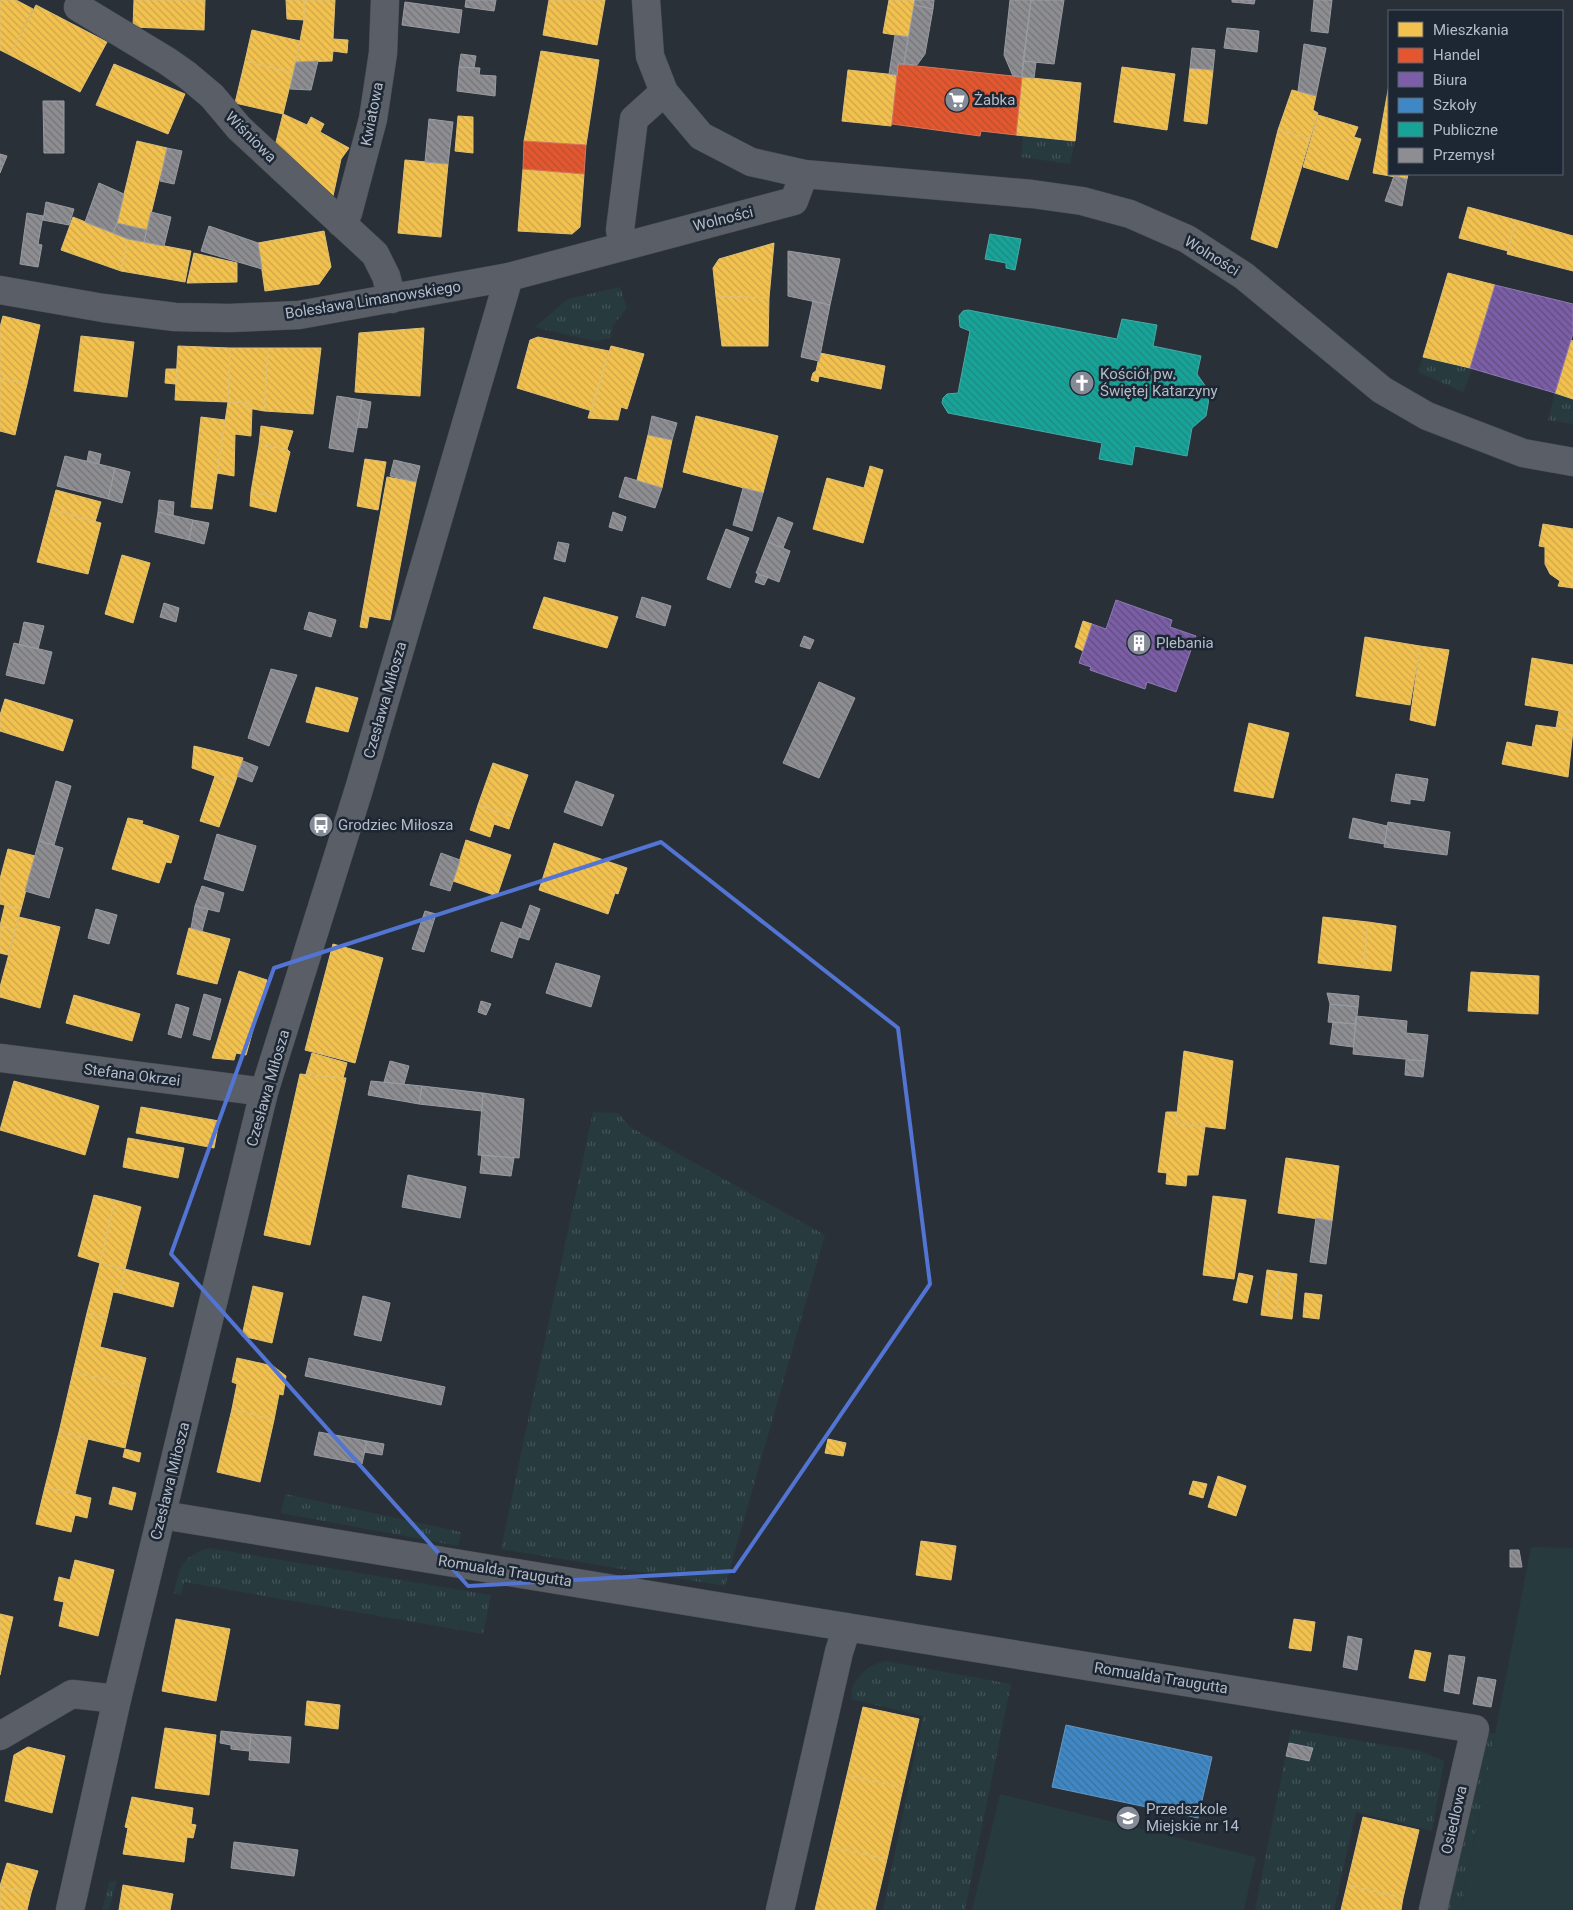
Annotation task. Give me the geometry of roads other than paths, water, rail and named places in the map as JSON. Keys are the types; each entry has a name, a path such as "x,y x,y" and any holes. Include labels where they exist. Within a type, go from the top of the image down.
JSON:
{"street":[{"name":"Kwiatowa","path":"341,223 348,213 373,119 383,53 385,0"},
{"name":"Wolności","path":"646,0 650,56 664,92 701,136 751,162 804,174 1032,194 1082,201 1130,214 1187,239 1244,276 1382,390 1435,420 1523,452 1573,462"},
{"name":"Wiśniowa","path":"78,7 187,75 212,96 239,128 375,254 386,276 392,299"},
{"path":"624,246 620,230 634,119 664,92"},
{"name":"Wolności","path":"624,246 794,201 804,174"},
{"name":"Bolesława Limanowskiego","path":"0,290 103,308 175,317 230,318 299,315 509,277 624,246"},
{"name":"Czesława Miłosza","path":"70,1910 117,1699 264,1092 359,789 509,277"},
{"name":"Stefana Okrzei","path":"0,1058 264,1092"},
{"name":"Romualda Traugutta","path":"162,1514 1475,1729"},
{"path":"780,1910 839,1652 847,1627"},
{"path":"0,1736 72,1694 117,1699"},
{"name":"Osiedlowa","path":"1433,1910 1475,1729"}],"place":[{"name":"Żabka","path":"957,100"},
{"name":"Kościół pw. Świętej Katarzyny","path":"1082,383"},
{"name":"Plebania","path":"1139,643"},
{"name":"Grodziec Miłosza","path":"321,825"},
{"name":"Przedszkole Miejskie nr 14","path":"1128,1818"}]}
